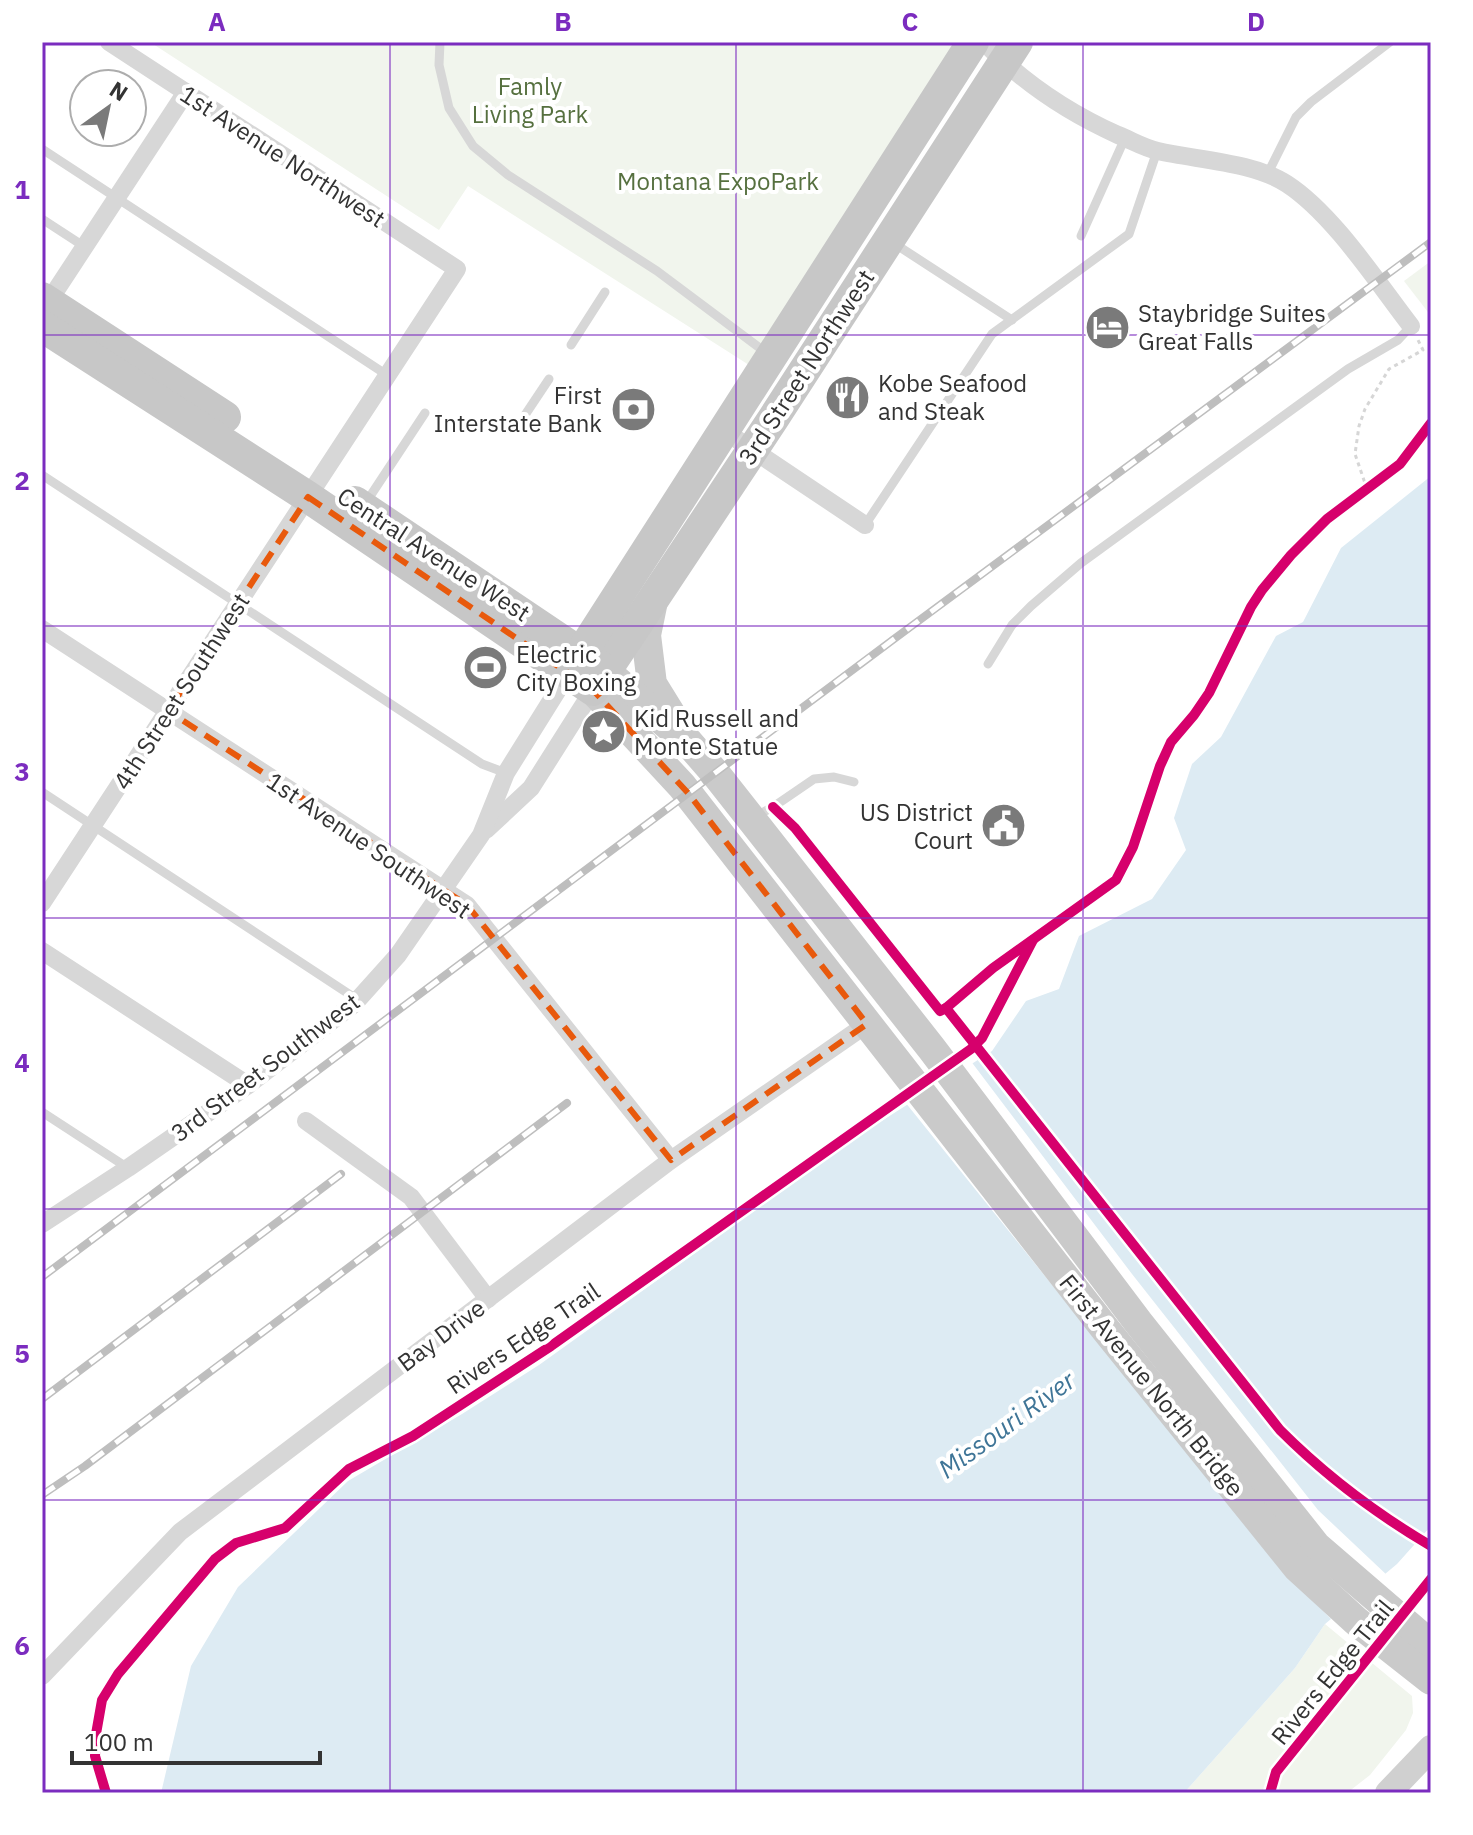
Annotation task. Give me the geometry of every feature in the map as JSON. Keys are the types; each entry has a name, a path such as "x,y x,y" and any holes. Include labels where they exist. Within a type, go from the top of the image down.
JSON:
{"highway":[{"name":"3rd Street Northwest","path":"587,671 654,596 753,450 785,367 973,42"},
{"name":"3rd Street Northwest","path":"587,671 723,430 785,367 889,240 1002,49"},
{"name":"Central Avenue West","path":"44,310 587,671"},
{"name":"Central Avenue West","path":"314,488 363,507 587,671"}],"main road":[{"path":"654,596 646,635 652,684 689,743"},
{"name":"Central Avenue West","path":"587,671 689,743 932,1049"},
{"name":"Central Avenue West","path":"587,671 682,786 904,1071"},
{"name":"First Avenue North Bridge","path":"932,1049 1138,1322 1316,1546 1431,1645"},
{"name":"First Avenue North Bridge","path":"904,1071 1106,1330 1298,1568 1356,1621 1428,1678"},
{"path":"1388,1793 1431,1748"}],"street":[{"name":"1st Avenue Northwest","path":"109,42 457,269"},
{"path":"1002,49 1049,99 1125,138 1157,151 1267,175 1286,183 1316,207 1411,326"},
{"path":"44,310 186,92"},
{"name":"4th Street Southwest","path":"42,903 457,269"},
{"path":"723,430 865,525"},
{"name":"1st Avenue Southwest","path":"42,629 467,905 671,1160"},
{"name":"3rd Street Southwest","path":"42,1224 248,1085 358,1000 398,955 481,835 506,773 587,671"},
{"name":"3rd Street Southwest","path":"481,835 531,788 587,671"},
{"path":"42,951 248,1085"},
{"name":"Bay Drive","path":"42,1676 180,1532 671,1160 867,1024"},
{"path":"306,1121 411,1197 488,1299"}],"lane":[{"path":"440,42 439,65 449,108 473,146 508,175 657,271 785,367"},
{"path":"1267,175 1296,117 1390,42"},
{"path":"1081,236 1125,138"},
{"path":"42,149 388,375"},
{"path":"865,525 992,334 1129,234 1157,151"},
{"path":"42,219 85,247"},
{"path":"889,240 1012,320"},
{"path":"571,345 605,292"},
{"path":"988,664 997,654 1012,625 1081,563 1348,369 1398,340 1411,326"},
{"path":"523,418 549,379"},
{"path":"363,507 425,413"},
{"path":"42,475 482,764 506,773"},
{"path":"751,818 814,779 834,777 854,782"},
{"path":"42,792 358,1000"},
{"path":"42,1112 128,1168"}],"path":[{"path":"1367,489 1355,454 1359,426 1365,409 1389,369 1423,350 1411,326"},
{"path":"1357,497 1378,481"}],"highlighted area":[{"path":"308,497 593,690 688,793 867,1024 671,1160 467,905 168,711"}],"green space":[{"name":"Montana ExpoPark","path":"150,42 973,42 760,372 468,186 439,230"},
{"path":"1431,261 1431,316 1404,281"},
{"path":"1325,1624 1412,1696 1413,1713 1406,1730 1370,1775 1347,1793 1184,1793 1295,1668"}],"water":[{"name":"Missouri River","path":"1431,476 1431,1526 1397,1564 1325,1624 1295,1668 1184,1793 161,1793 191,1666 238,1587 348,1481 539,1365 861,1134 992,1051 1026,1001 1059,989 1079,936 1152,899 1186,850 1174,818 1192,764 1221,737 1276,636 1303,622 1341,548"}],"pier":[{"path":"970,1060 1132,1274 1318,1510 1389,1577 1334,1622 1274,1561 905,1102"}],"railway":[{"path":"42,1277 894,639 1431,242"},
{"path":"42,1495 85,1466 567,1103"},
{"path":"42,1399 341,1174"}],"cycle path":[{"path":"946,1008 993,968 1116,880 1133,847 1171,742 1209,693 1262,590 1327,519 1400,464 1431,423"},
{"path":"773,807 795,828 940,1011 946,1008 1280,1430 1352,1493 1431,1546"},
{"name":"Rivers Edge Trail","path":"106,1793 95,1756 102,1700 118,1674 215,1559 236,1543 285,1528 349,1469 413,1436 551,1346 971,1049 982,1038 1033,940"},
{"name":"Rivers Edge Trail","path":"1270,1793 1276,1772 1431,1579"}],"place":[{"name":"Staybridge Suites Great Falls","path":"1107,327"},
{"name":"Kobe Seafood and Steak","path":"847,397"},
{"name":"First Interstate Bank","path":"633,409"},
{"name":"Electric City Boxing","path":"485,668"},
{"name":"Kid Russell and Monte Statue","path":"603,732"},
{"name":"US District Court","path":"1004,826"}],"park label":[{"name":"Famly Living Park","path":"530,100"}]}
